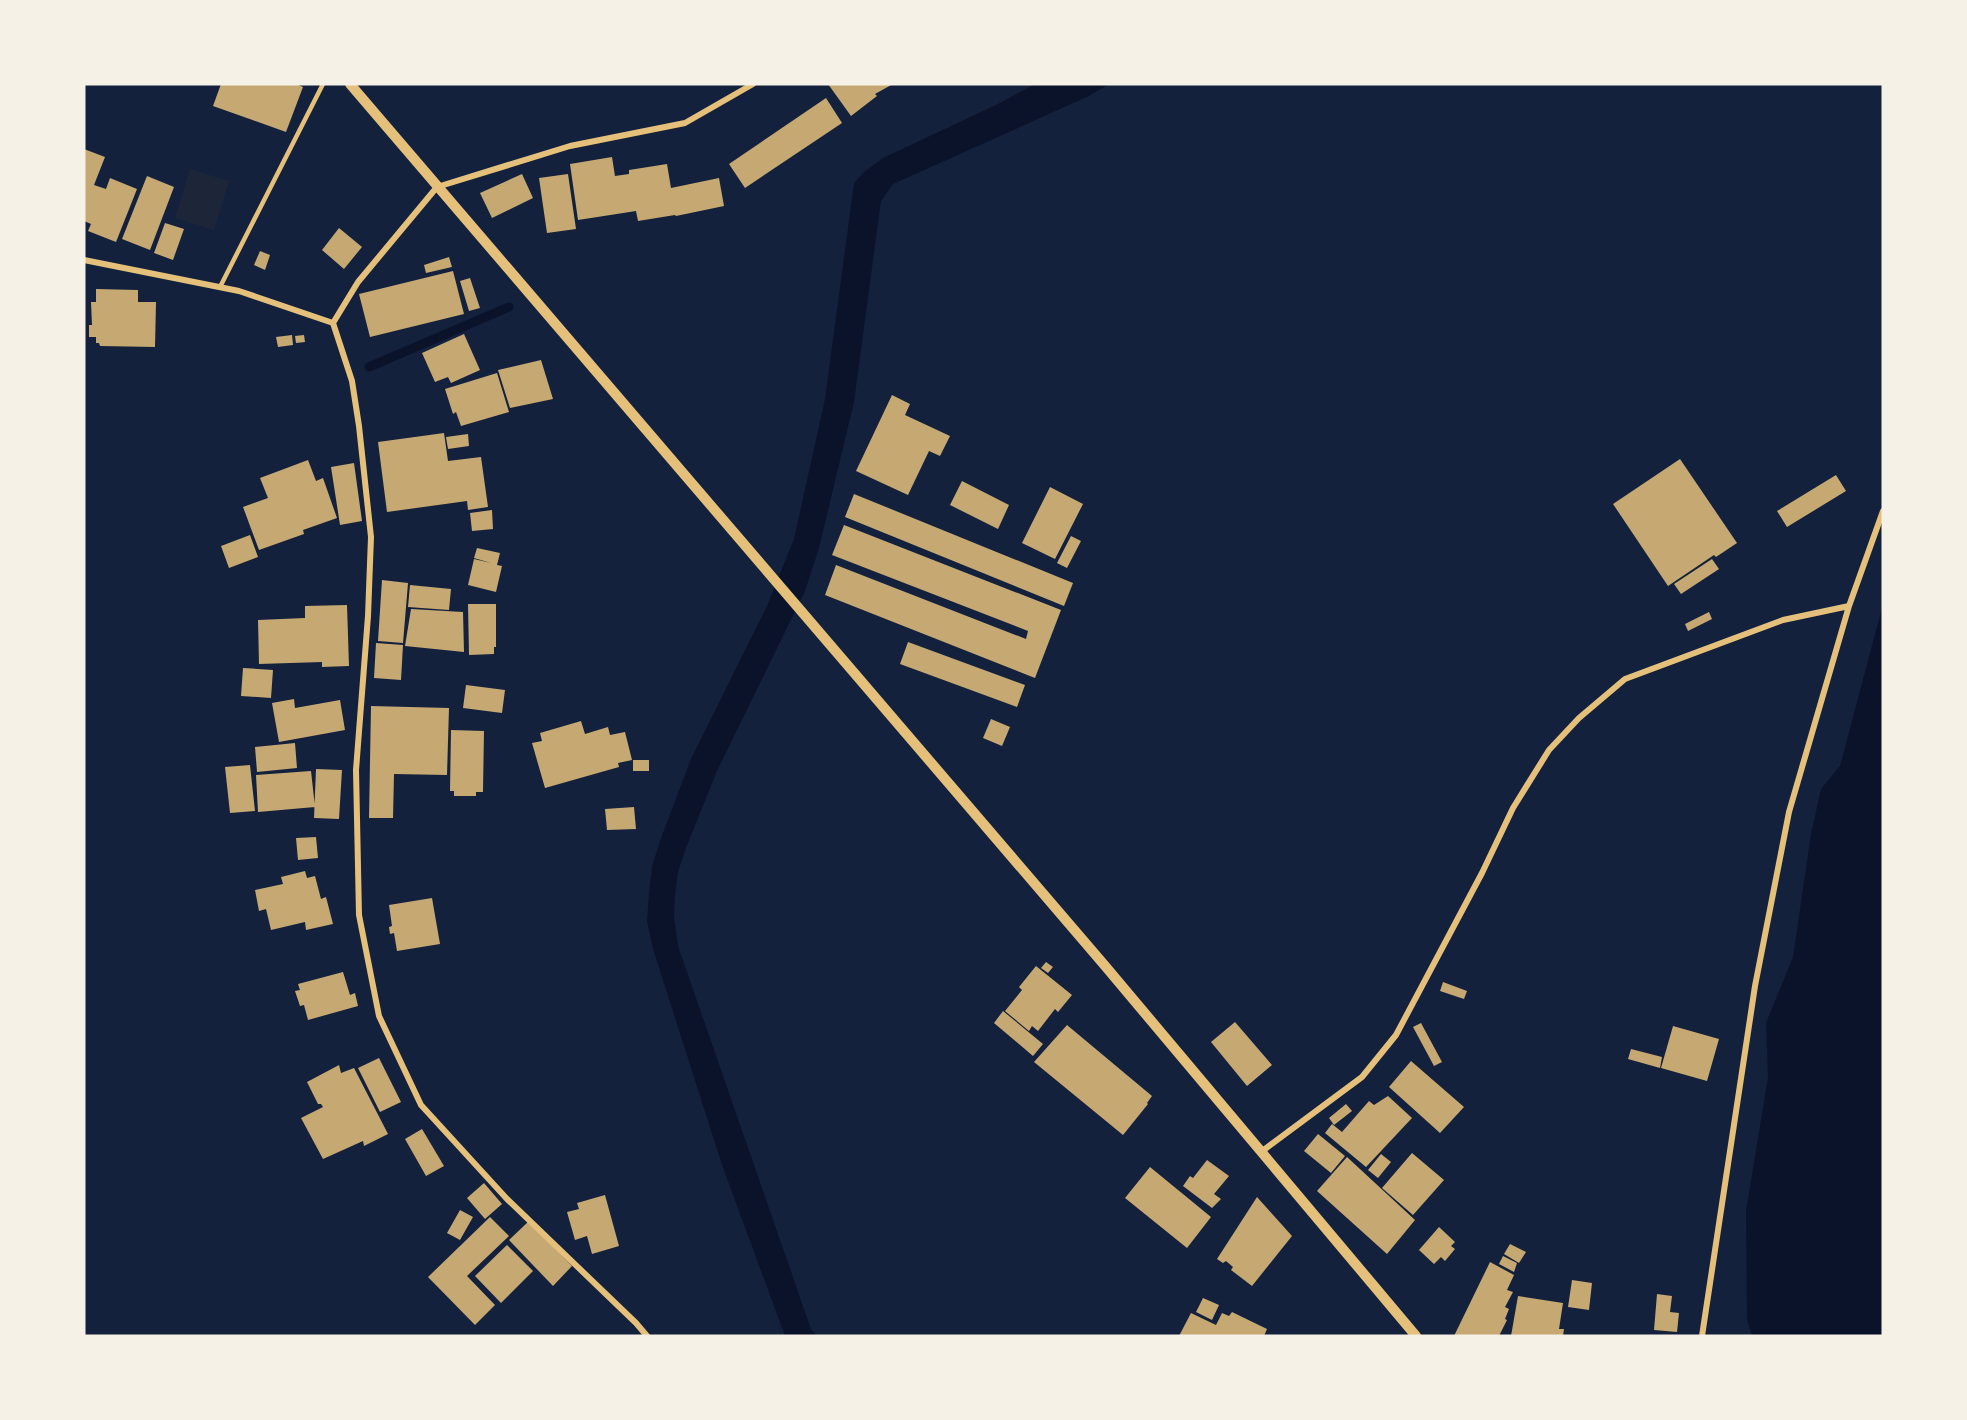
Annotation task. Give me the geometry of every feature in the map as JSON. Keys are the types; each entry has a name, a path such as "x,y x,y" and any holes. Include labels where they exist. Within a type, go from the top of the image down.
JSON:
{"street":[{"path":"350,84 1106,967 1416,1336"},
{"path":"647,1336 507,1199 421,1105 379,1016 358,915 356,770 364,690 371,537 352,381 333,323 358,282 437,187 570,146 685,123 753,84"},
{"path":"84,260 239,291 333,323"},
{"path":"1702,1336 1755,986 1789,812 1849,606 1883,511"},
{"path":"1261,1152 1362,1077 1396,1035 1482,873 1513,808 1549,750 1579,718 1625,679 1783,620 1849,606"}],"lane":[{"path":"220,287 323,84"}],"shaded area":[{"path":"1109,84 1089,96 893,184 881,201 854,402 819,548 805,591 717,771 678,872 674,917 678,946 811,1329 817,1336 785,1336 722,1165 653,949 647,921 652,866 691,759 767,606 794,539 825,399 854,183 864,172 883,158 1033,85"},
{"path":"190,169 229,181 214,230 175,218"},
{"path":"1883,604 1883,1336 1752,1336 1747,1319 1746,1211 1768,1077 1766,1023 1793,957 1811,834 1821,789 1840,766"}],"building":[{"path":"221,84 296,84 303,87 286,132 213,106"},
{"path":"828,84 893,84 875,94 877,96 851,116"},
{"path":"826,98 842,123 745,188 729,164"},
{"path":"84,149 105,157 94,185 106,189 110,178 137,189 116,242 88,231 91,224 84,221"},
{"path":"612,157 615,176 629,174 629,170 667,164 671,188 719,178 724,206 638,221 636,211 578,220 570,164"},
{"path":"522,174 533,198 492,218 480,193"},
{"path":"568,174 576,229 547,233 539,178"},
{"path":"147,176 174,187 150,250 122,239"},
{"path":"165,223 184,229 173,260 154,253"},
{"path":"339,228 362,247 344,269 322,250"},
{"path":"260,251 270,255 265,270 254,265"},
{"path":"449,257 452,267 426,273 424,265"},
{"path":"453,271 464,314 370,337 359,294"},
{"path":"470,278 480,308 469,311 460,281"},
{"path":"96,289 138,290 138,302 156,302 155,347 100,346 96,343 96,337 89,337 89,325 92,325 91,302 96,302"},
{"path":"464,334 480,370 451,383 448,377 435,382 422,353"},
{"path":"292,335 293,345 278,347 276,337"},
{"path":"304,335 305,342 296,343 295,336"},
{"path":"541,360 553,399 510,408 498,370"},
{"path":"497,373 509,412 461,426 456,412 453,414 445,389"},
{"path":"892,395 910,404 905,415 950,436 940,456 929,451 908,495 856,471"},
{"path":"444,433 448,461 481,457 488,507 468,510 467,501 387,512 378,442"},
{"path":"468,434 469,446 448,449 446,437"},
{"path":"1680,459 1737,543 1716,557 1714,555 1668,586 1613,504"},
{"path":"308,460 316,481 323,478 337,518 303,530 304,534 259,550 243,507 268,498 260,478"},
{"path":"354,463 362,521 340,525 331,467"},
{"path":"1836,475 1846,491 1787,527 1777,511"},
{"path":"962,481 1009,505 998,529 950,505"},
{"path":"1050,487 1083,504 1055,559 1022,543"},
{"path":"854,494 1073,583 1064,606 845,517"},
{"path":"492,510 493,529 472,531 470,513"},
{"path":"844,525 1061,610 1035,678 825,595 836,565 1026,639 1028,631 832,555"},
{"path":"250,535 258,557 229,568 221,546"},
{"path":"1071,536 1081,541 1067,568 1057,563"},
{"path":"477,548 500,553 497,565 502,566 496,592 468,585 474,559 491,563 474,558"},
{"path":"1712,559 1719,569 1681,594 1674,584"},
{"path":"382,580 408,583 403,643 378,641"},
{"path":"410,585 451,589 449,610 408,607"},
{"path":"468,604 496,604 494,654 469,655"},
{"path":"347,605 349,666 322,667 322,662 259,664 258,620 305,618 305,606"},
{"path":"411,609 463,612 464,652 405,646"},
{"path":"1709,612 1712,619 1688,631 1685,624"},
{"path":"908,642 1025,685 1017,707 900,664"},
{"path":"376,643 403,645 401,680 374,678"},
{"path":"243,668 273,670 271,698 241,696"},
{"path":"466,685 505,690 502,713 463,708"},
{"path":"294,699 295,708 340,700 345,730 279,742 272,703"},
{"path":"371,706 449,708 447,775 394,774 393,818 369,818"},
{"path":"991,719 1010,727 1002,746 983,738"},
{"path":"581,721 585,734 608,727 610,735 625,732 632,760 618,763 619,767 545,788 532,743 542,741 540,733"},
{"path":"451,730 484,731 483,792 476,792 476,796 454,796 454,791 450,791"},
{"path":"295,743 297,768 257,772 255,747"},
{"path":"633,760 649,760 649,771 633,771"},
{"path":"250,765 255,811 230,813 225,767"},
{"path":"316,769 342,770 339,819 314,818"},
{"path":"311,771 315,807 258,812 256,775"},
{"path":"634,807 636,829 607,830 605,809"},
{"path":"316,837 318,858 298,860 296,838"},
{"path":"305,871 307,878 315,876 321,899 326,897 333,924 306,930 305,922 271,930 266,909 259,911 255,890 283,884 281,877"},
{"path":"432,898 440,944 397,951 394,933 390,934 389,927 392,926 389,905"},
{"path":"1046,962 1053,967 1048,973 1041,968"},
{"path":"1036,966 1072,995 1058,1012 1055,1009 1038,1031 1032,1026 1029,1031 1005,1011 1022,990 1019,987"},
{"path":"343,972 350,995 355,993 358,1006 308,1020 304,1005 300,1006 295,991 300,990 298,984"},
{"path":"1443,982 1467,991 1464,999 1440,991"},
{"path":"1003,1011 1043,1044 1033,1056 994,1023"},
{"path":"1235,1022 1272,1065 1247,1086 1211,1042"},
{"path":"1421,1023 1442,1062 1434,1066 1413,1027"},
{"path":"1067,1025 1152,1096 1123,1135 1034,1062"},
{"path":"1673,1026 1719,1039 1707,1081 1661,1068"},
{"path":"1631,1049 1662,1057 1660,1068 1628,1059"},
{"path":"379,1058 401,1102 380,1112 358,1068"},
{"path":"1411,1061 1464,1107 1440,1133 1389,1087"},
{"path":"339,1065 341,1073 354,1068 388,1134 364,1146 363,1141 323,1159 301,1118 323,1107 318,1104 307,1082"},
{"path":"1388,1096 1412,1118 1366,1167 1325,1133 1332,1124 1342,1132 1369,1101 1374,1105"},
{"path":"1346,1104 1352,1111 1334,1125 1329,1118"},
{"path":"422,1129 444,1166 426,1176 405,1139"},
{"path":"1318,1134 1345,1156 1331,1173 1304,1151"},
{"path":"1412,1153 1444,1180 1413,1215 1382,1188"},
{"path":"1381,1154 1391,1162 1378,1178 1368,1170"},
{"path":"1347,1157 1415,1220 1387,1254 1317,1191"},
{"path":"1207,1160 1229,1176 1214,1194 1221,1199 1212,1208 1183,1186 1190,1176 1193,1178"},
{"path":"1150,1167 1211,1217 1187,1248 1125,1198"},
{"path":"484,1183 502,1204 485,1219 467,1198"},
{"path":"605,1195 619,1246 592,1254 587,1236 575,1240 567,1212 579,1209 577,1203"},
{"path":"1257,1197 1292,1236 1252,1286 1231,1270 1233,1267 1226,1261 1223,1263 1217,1259"},
{"path":"460,1210 473,1217 460,1240 447,1233"},
{"path":"490,1217 509,1236 467,1276 495,1305 475,1325 428,1277"},
{"path":"529,1221 572,1266 553,1286 509,1240"},
{"path":"1439,1227 1455,1242 1451,1246 1455,1249 1445,1261 1441,1257 1434,1264 1419,1250"},
{"path":"1510,1244 1526,1252 1519,1263 1504,1254"},
{"path":"507,1245 533,1271 501,1303 475,1276"},
{"path":"1503,1256 1517,1263 1514,1272 1499,1264"},
{"path":"1490,1262 1514,1275 1507,1290 1513,1292 1505,1307 1509,1309 1505,1319 1507,1320 1499,1336 1454,1336"},
{"path":"1572,1280 1592,1283 1589,1310 1568,1307"},
{"path":"1657,1294 1672,1296 1670,1312 1679,1313 1677,1332 1654,1330"},
{"path":"1518,1296 1563,1303 1559,1329 1564,1329 1563,1336 1511,1336"},
{"path":"1203,1298 1219,1305 1212,1320 1196,1312"},
{"path":"1232,1312 1267,1329 1264,1336 1179,1336 1191,1313 1216,1325 1222,1313 1229,1316"}],"waterway":[{"path":"369,367 509,307"}]}
